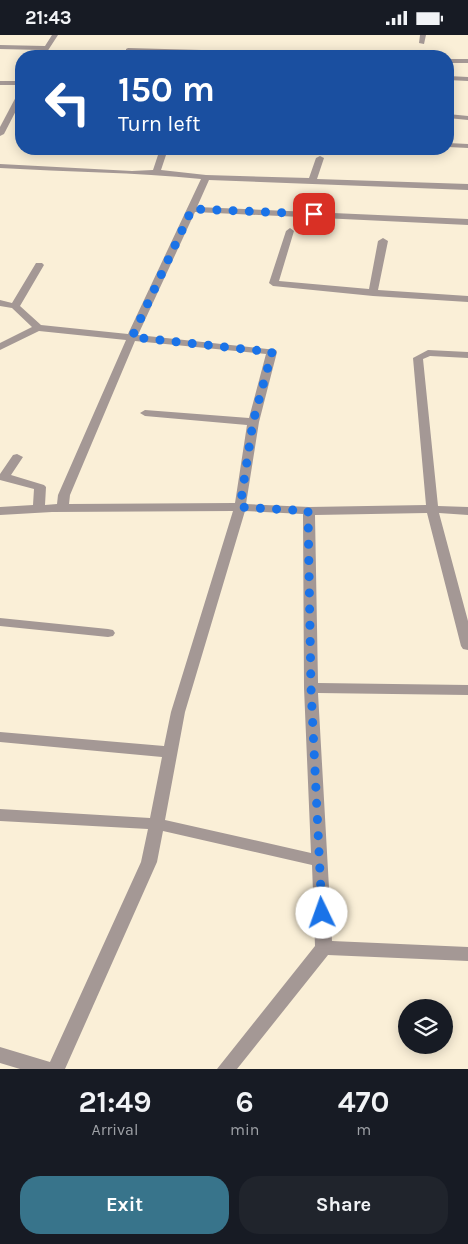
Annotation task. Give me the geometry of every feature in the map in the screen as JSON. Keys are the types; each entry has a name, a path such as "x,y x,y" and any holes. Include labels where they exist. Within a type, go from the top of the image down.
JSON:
{"street":[{"path":"0,47 46,48 55,35"},
{"path":"422,43 423,35"},
{"path":"454,61 468,61"},
{"path":"454,78 468,79"},
{"path":"0,83 15,83"},
{"path":"0,134 4,120 15,104"},
{"path":"454,116 468,117"},
{"path":"454,145 468,146"},
{"path":"156,172 162,155"},
{"path":"312,181 320,158"},
{"path":"0,166 132,173 156,172 206,177 468,187"},
{"path":"63,508 64,495 138,337 206,177"},
{"path":"192,209 468,222"},
{"path":"290,231 274,283 276,285 468,299"},
{"path":"372,293 383,241"},
{"path":"15,306 39,265"},
{"path":"0,303 15,306 38,328"},
{"path":"0,347 38,328 272,352 253,422 240,507 178,712 150,863 56,1069"},
{"path":"468,355 428,353 418,358 432,509 468,646"},
{"path":"145,413 253,422"},
{"path":"17,457 4,477 40,487 39,509"},
{"path":"0,511 63,508 240,507 308,511 432,509 468,511"},
{"path":"226,1069 324,948 311,688 308,511"},
{"path":"0,622 108,633"},
{"path":"311,688 468,690"},
{"path":"0,737 170,752"},
{"path":"0,815 156,825 320,861"},
{"path":"324,948 468,954"},
{"path":"0,1055 47,1069"}],"route":[{"path":"314,214 192,209 132,337 272,352 253,422 240,507 308,511 311,688 322,913"}]}
